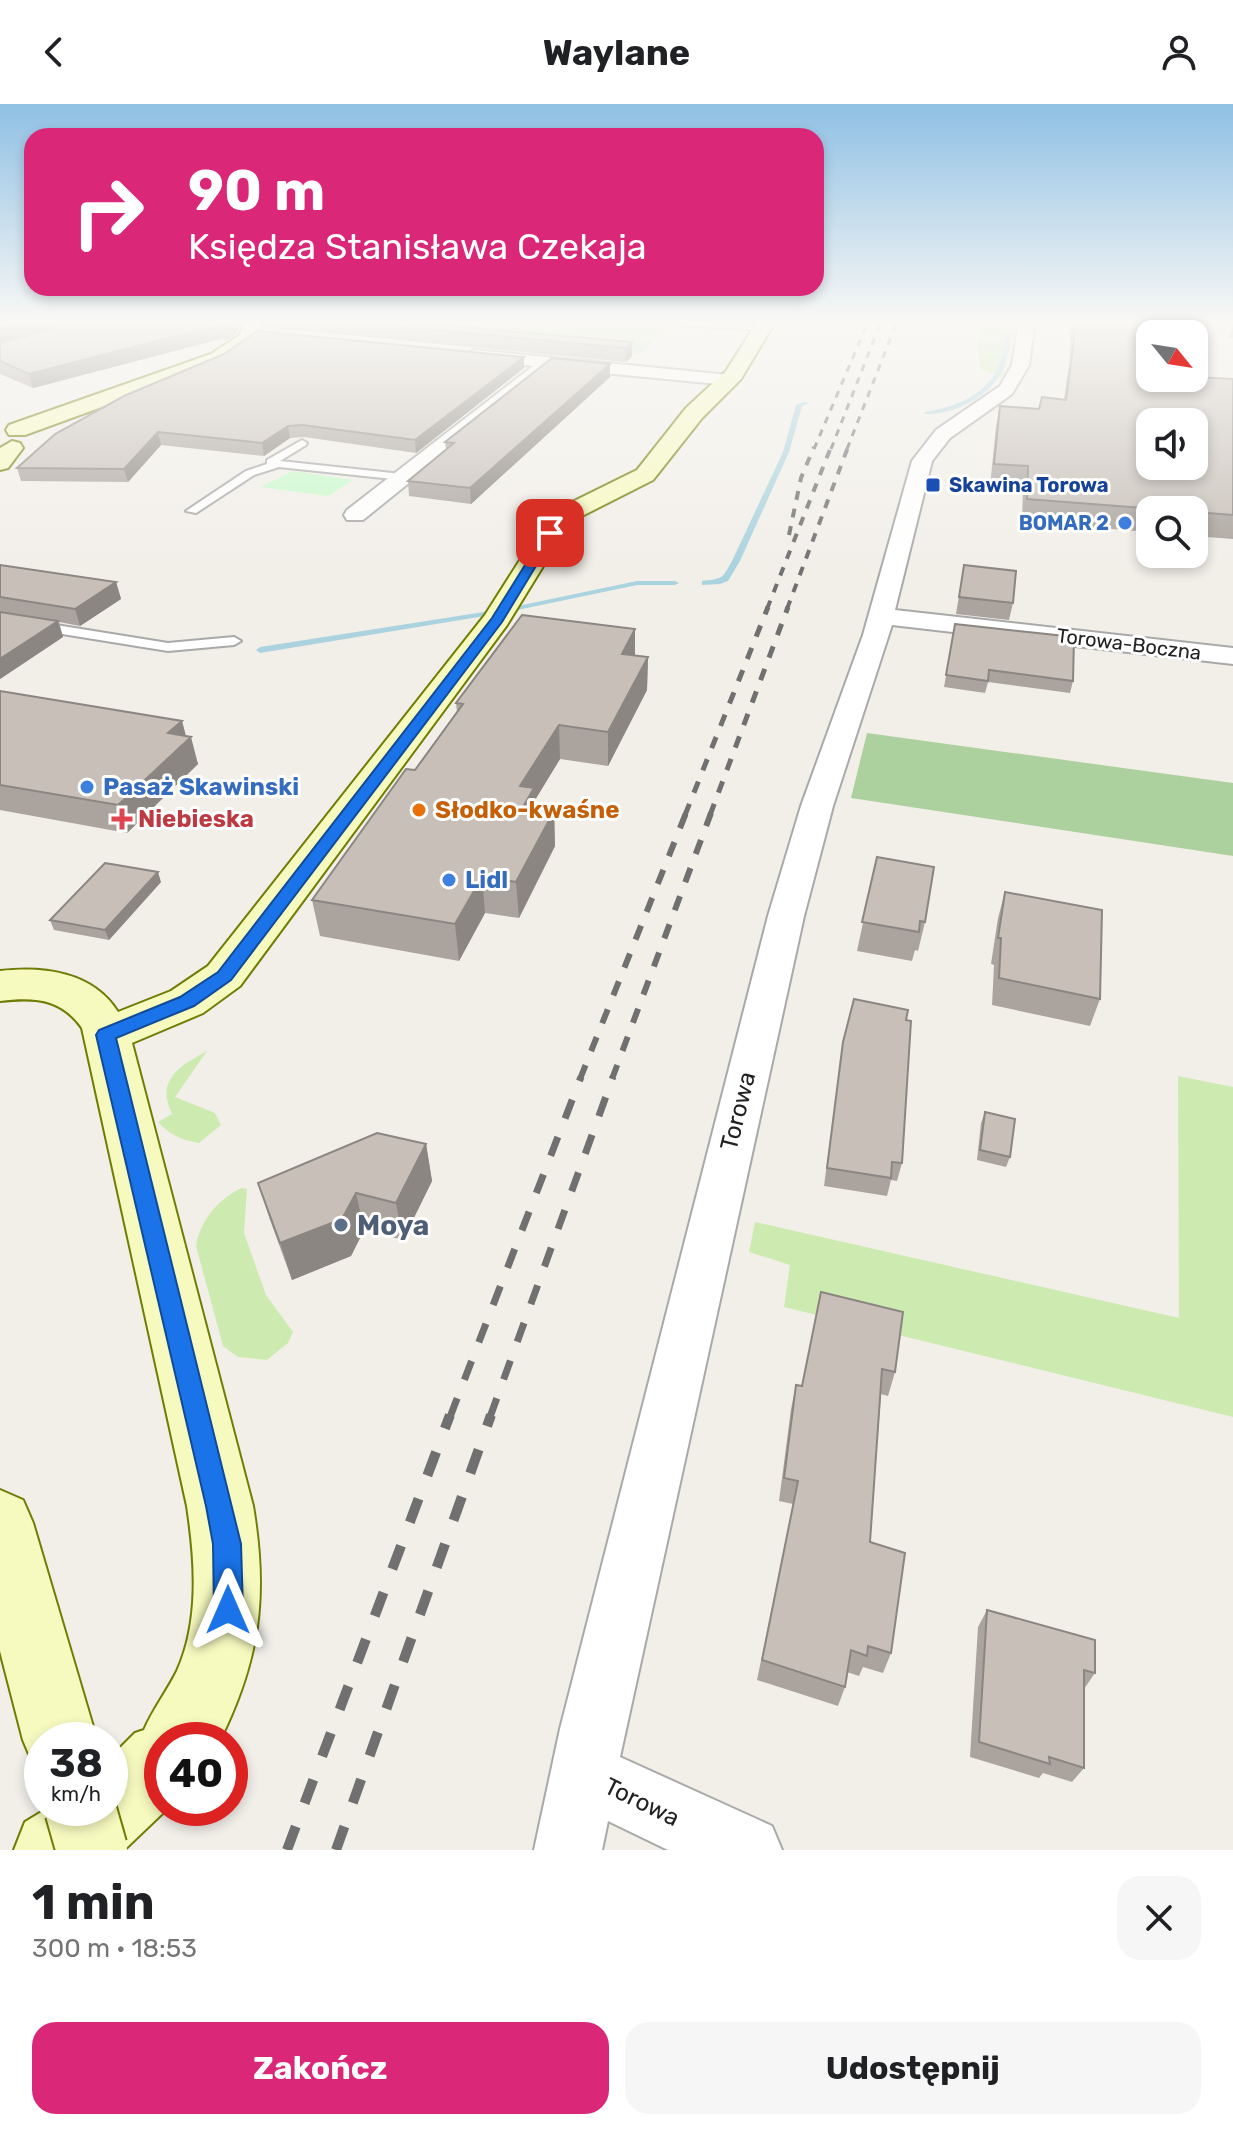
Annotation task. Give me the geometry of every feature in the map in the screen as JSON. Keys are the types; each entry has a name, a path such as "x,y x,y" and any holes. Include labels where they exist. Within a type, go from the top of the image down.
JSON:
{"street":[{"path":"10,442 96,403"},
{"path":"355,515 495,403"},
{"path":"106,1035 187,1002 224,976 503,610 562,519 645,475 704,403"},
{"name":"Torowa","path":"748,1850 684,1823 584,1774 606,1658 786,916 821,792 882,616 922,461 928,448 950,427 989,403"},
{"name":"Torowa-Boczna","path":"882,616 1233,656"},
{"path":"0,986 19,983 44,985 80,997 96,1010 106,1035 227,1544 228,1610 224,1640 214,1672 187,1722"},
{"path":"0,1523 55,1722"},
{"path":"568,1850 584,1774"},
{"path":"53,1850 105,1817 144,1778"},
{"path":"85,1826 92,1850"}],"lane":[{"path":"192,511 302,443"},
{"path":"261,468 290,463 402,477"},
{"path":"0,620 168,647 234,641"}],"green space":[{"path":"293,471 353,480 328,496 261,487"},
{"path":"867,733 1233,783 1233,856 851,798"},
{"path":"207,1051 175,1097 215,1113 221,1125 199,1143 176,1136 158,1122 172,1114 168,1102 168,1083 179,1069"},
{"path":"1178,1076 1233,1087 1233,1417 784,1307 790,1265 749,1252 755,1222 1179,1318"},
{"path":"241,1188 247,1189 244,1233 266,1295 293,1332 288,1343 267,1360 238,1357 223,1346 196,1246 211,1212"}],"building":[{"path":"110,403 463,403 415,440 302,425 288,426 262,443 158,432 124,469 17,468 55,434"},
{"path":"494,403 565,403 470,488 408,481 454,443 445,442"},
{"path":"1040,403 1233,403 1233,515 1208,513 1208,496 1136,496 1136,507 1027,499 1028,466 994,464 1000,406 1039,409"},
{"path":"0,565 116,582 75,609 0,597"},
{"path":"964,565 1016,571 1013,603 959,597"},
{"path":"0,612 58,621 0,659"},
{"path":"522,615 635,629 622,654 648,657 608,732 559,725 520,786 534,788 523,807 554,811 516,882 482,877 455,924 312,900 406,769 415,770 463,704 456,703"},
{"path":"955,624 1074,637 1073,681 989,670 988,681 946,675"},
{"name":"Pasaż Skawinski","path":"0,691 182,721 168,733 191,737 118,805 0,785"},
{"path":"877,857 934,867 925,922 920,921 919,932 862,922"},
{"path":"105,863 158,872 105,930 50,920"},
{"path":"1005,892 1102,910 1100,999 999,978 1001,938 998,938"},
{"path":"854,999 908,1010 906,1020 911,1021 902,1163 892,1162 891,1178 827,1168 843,1042"},
{"path":"985,1112 1015,1119 1010,1157 980,1150"},
{"path":"377,1133 426,1144 396,1203 356,1193 342,1219 280,1243 258,1183"},
{"path":"821,1292 903,1312 895,1372 882,1369 870,1542 905,1553 891,1653 868,1646 867,1656 851,1650 845,1687 762,1660 798,1481 784,1478 796,1385 802,1386"},
{"path":"987,1610 1095,1640 1095,1673 1084,1670 1084,1768 1049,1757 1050,1764 979,1742"}],"waterway":[{"path":"705,583 725,579 736,561 786,452 799,405 804,403"},
{"path":"927,413 963,403"},
{"path":"260,650 503,611 637,583 675,583"}],"railway":[{"path":"814,449 833,403"},
{"path":"831,449 849,403"},
{"path":"847,449 865,403"},
{"path":"789,535 801,478 814,447"},
{"path":"767,609 831,447"},
{"path":"787,609 848,447"},
{"path":"685,815 768,607"},
{"path":"710,815 788,607"},
{"path":"580,1079 686,813"},
{"path":"612,1079 711,813"},
{"path":"450,1417 581,1077"},
{"path":"490,1417 613,1077"},
{"path":"287,1850 450,1415"},
{"path":"336,1850 491,1415"}],"place":[{"name":"Skawina Torowa","path":"933,485"},
{"name":"BOMAR 2","path":"1125,523"},
{"name":"Pasaż Skawinski","path":"87,787"},
{"name":"Słodko-kwaśne","path":"419,810"},
{"name":"Niebieska","path":"122,819"},
{"name":"Lidl","path":"449,880"},
{"name":"Moya","path":"341,1225"}],"route":[{"path":"228,1610 227,1544 220,1506 106,1035 187,1002 224,976 497,619 550,533"}]}
